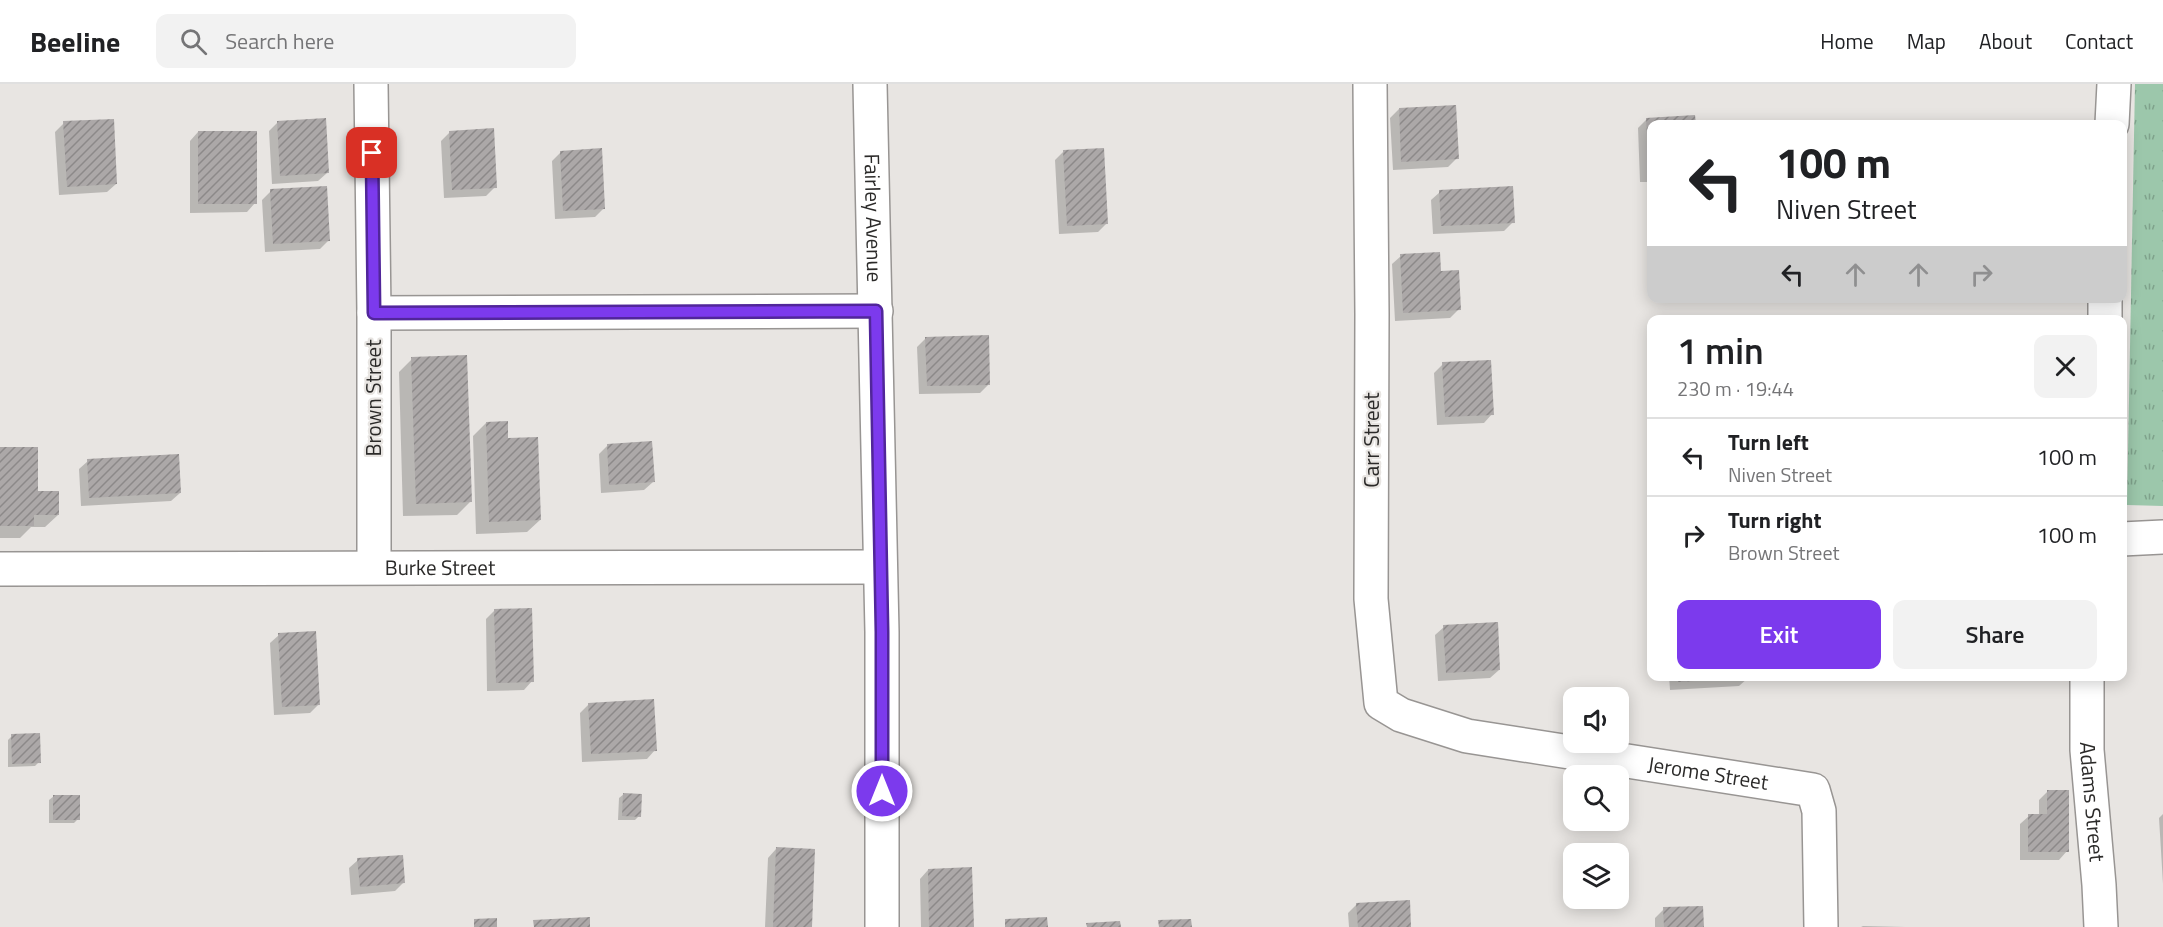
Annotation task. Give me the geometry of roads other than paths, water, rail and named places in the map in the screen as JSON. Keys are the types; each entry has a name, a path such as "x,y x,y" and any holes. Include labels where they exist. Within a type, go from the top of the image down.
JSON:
{"street":[{"name":"Brown Street","path":"371,84 374,567"},
{"name":"Fairley Avenue","path":"870,84 880,567 882,927"},
{"name":"Carr Street","path":"1370,84 1371,599 1381,703 1401,715 1467,736"},
{"path":"2112,120 2114,84"},
{"path":"374,313 876,311"},
{"path":"2127,539 2163,537"},
{"name":"Burke Street","path":"0,569 880,567"},
{"name":"Adams Street","path":"2086,681 2087,750 2101,927"},
{"name":"Jerome Street","path":"1467,736 1813,790 1819,811 1821,927"}]}
